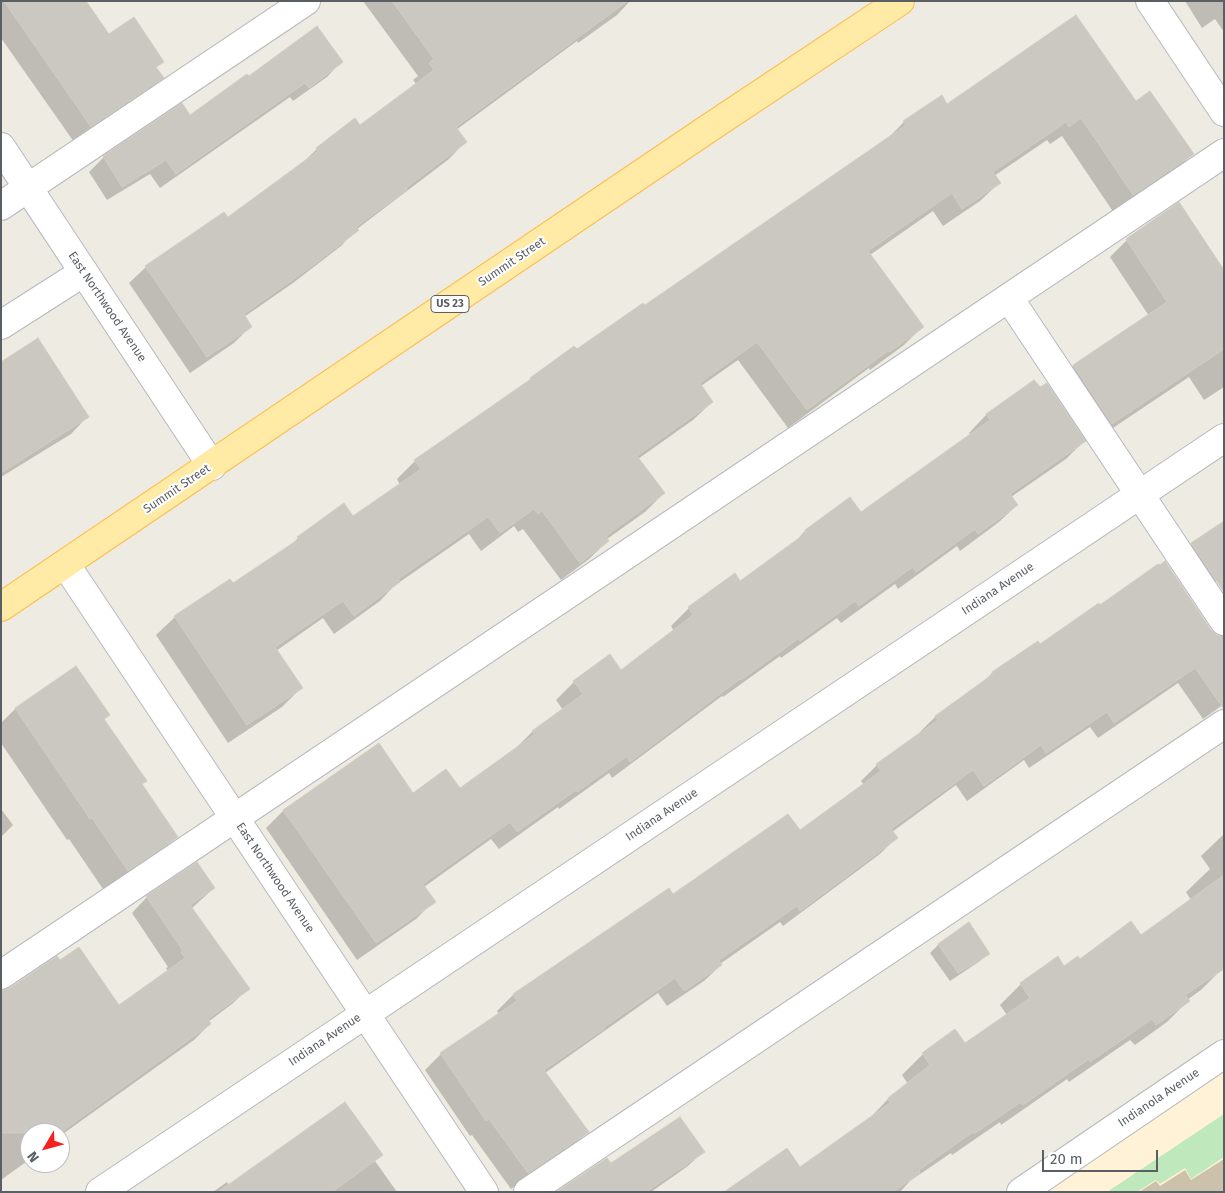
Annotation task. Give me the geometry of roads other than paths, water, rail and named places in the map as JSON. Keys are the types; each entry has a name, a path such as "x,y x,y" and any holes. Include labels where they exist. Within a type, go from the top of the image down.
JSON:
{"main road":[{"name":"Summit Street","path":"1,607 66,565 701,133 900,1"}],"street":[{"path":"1,206 306,1"},
{"path":"1150,1 1224,112"},
{"name":"East Northwood Avenue","path":"1,147 212,466"},
{"path":"1,975 1224,153"},
{"path":"1,325 84,272"},
{"path":"1009,298 1224,620"},
{"name":"Indiana Avenue","path":"100,1192 1224,438"},
{"name":"East Northwood Avenue","path":"66,565 484,1192"},
{"path":"528,1192 1224,724"},
{"name":"Indianola Avenue","path":"1020,1192 1224,1054"}]}
